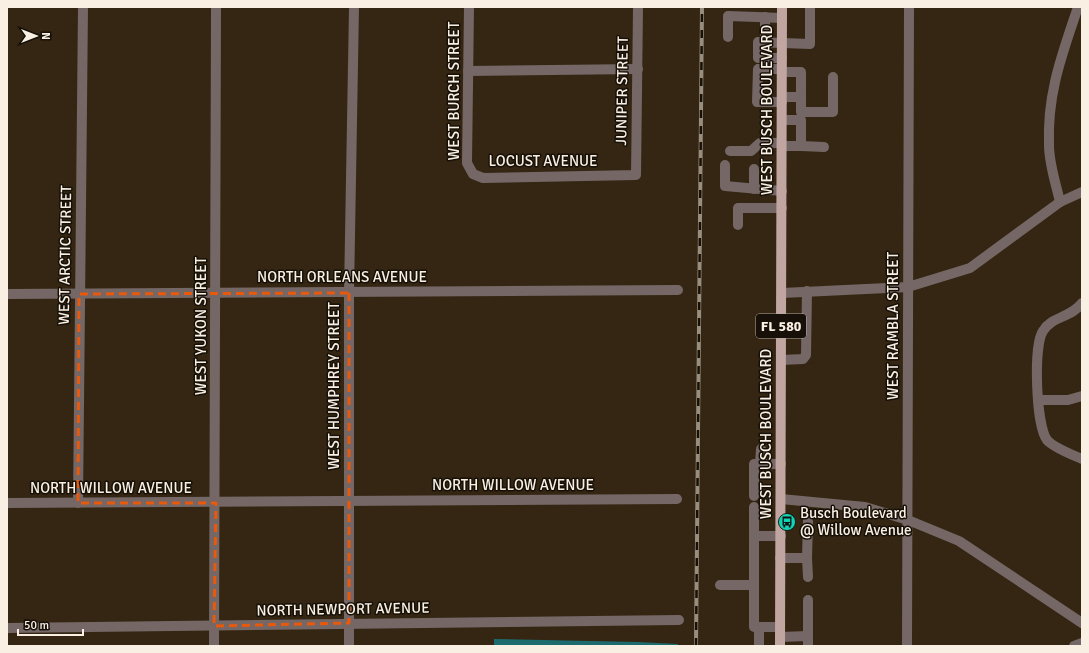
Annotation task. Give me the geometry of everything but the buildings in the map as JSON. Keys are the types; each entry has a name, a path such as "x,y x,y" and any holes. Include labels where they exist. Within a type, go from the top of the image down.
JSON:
{"main road":[{"name":"WEST BUSCH BOULEVARD","path":"780,637 782,7"}],"street":[{"name":"WEST ARCTIC STREET","path":"78,503 83,7"},
{"name":"WEST YUKON STREET","path":"214,646 216,503 216,7"},
{"name":"WEST HUMPHREY STREET","path":"349,646 349,293 354,7"},
{"name":"WEST BURCH STREET","path":"469,7 467,162 474,174"},
{"name":"JUNIPER STREET","path":"636,175 638,7"},
{"path":"801,97 757,102 758,42 810,44 810,7"},
{"name":"WEST RAMBLA STREET","path":"907,646 910,7"},
{"path":"1060,202 1049,146 1050,109 1054,77 1078,7"},
{"path":"728,37 728,16 782,18"},
{"path":"765,17 765,43"},
{"path":"758,63 782,66 801,72 801,112 833,112 833,77"},
{"path":"468,71 638,69"},
{"path":"782,120 801,120 801,146"},
{"path":"730,151 751,151 760,143 824,147"},
{"path":"725,165 725,186 782,191"},
{"path":"754,169 754,189"},
{"name":"LOCUST AVENUE","path":"474,174 483,178 636,175"},
{"path":"782,292 908,287 970,268 1060,202 1082,192"},
{"path":"738,225 738,208 782,208"},
{"name":"NORTH ORLEANS AVENUE","path":"7,294 678,290"},
{"path":"781,360 802,359 806,355 807,291"},
{"path":"1082,303 1074,312 1052,322 1043,330 1038,339 1038,400 1041,424 1047,440 1069,454 1082,459"},
{"path":"1038,400 1068,400 1082,396"},
{"path":"760,464 761,449"},
{"path":"754,496 754,464 781,464"},
{"name":"NORTH WILLOW AVENUE","path":"7,503 216,503 349,500 677,499"},
{"path":"781,499 864,507 908,520 959,540 1082,623"},
{"path":"754,507 754,627 759,627 780,637 808,641 808,600"},
{"path":"808,521 808,577"},
{"path":"754,536 781,536"},
{"path":"780,558 807,558"},
{"path":"720,585 754,585"},
{"name":"NORTH NEWPORT AVENUE","path":"7,628 679,620"},
{"path":"759,627 759,646"},
{"path":"1074,646 1082,642"}],"highlighted area":[{"path":"349,293 349,623 214,626 216,503 78,503 79,294"}],"water":[{"path":"494,639 638,642 678,644 678,646 494,646"}],"railway":[{"path":"696,646 702,7"}],"place":[{"name":"Busch Boulevard @ Willow Avenue","path":"787,522"}]}
